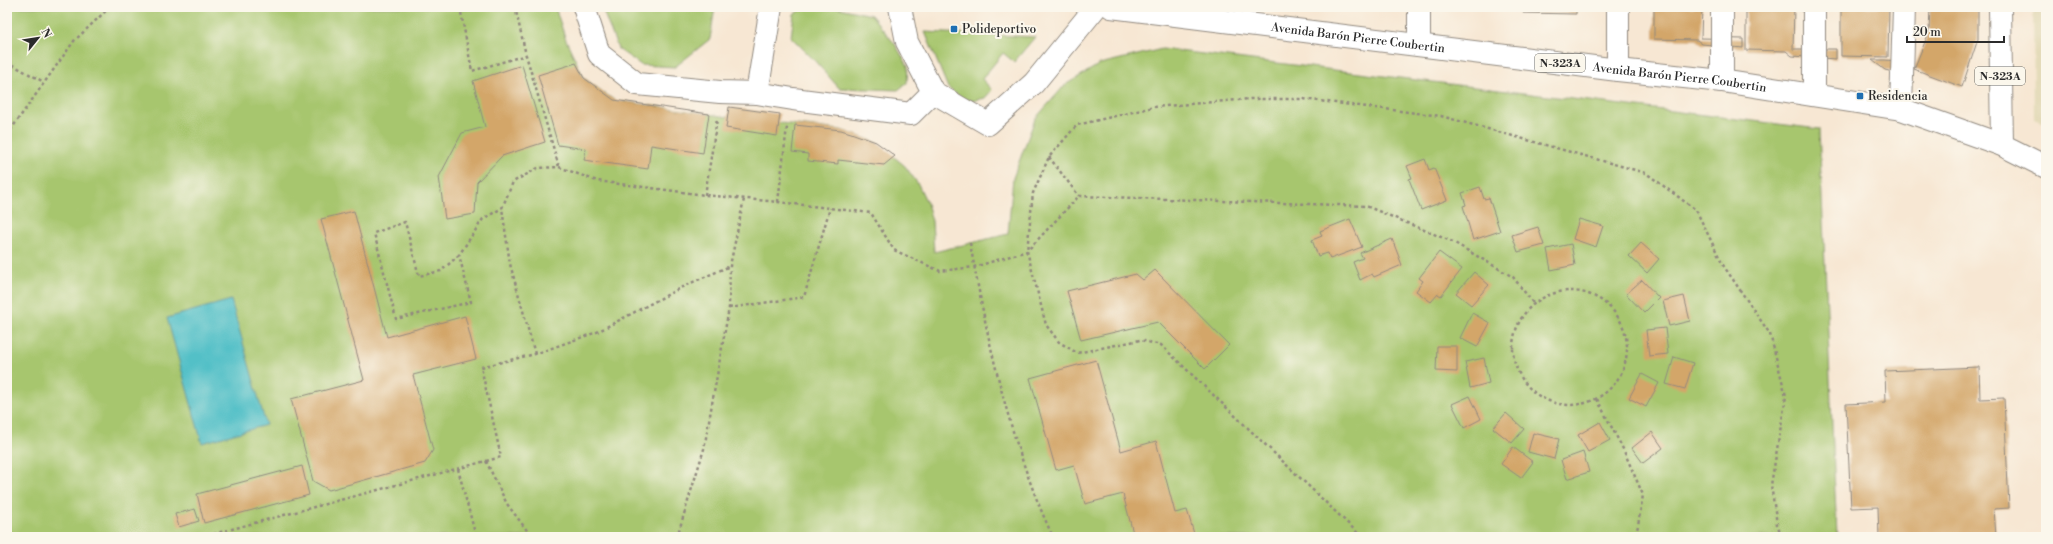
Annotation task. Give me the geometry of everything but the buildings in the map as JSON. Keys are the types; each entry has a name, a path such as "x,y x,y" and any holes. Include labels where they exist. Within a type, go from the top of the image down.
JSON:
{"main road":[{"path":"584,7 599,54 637,84 720,92 757,93 911,114 933,92"},
{"path":"757,93 771,7"},
{"path":"900,7 907,42 933,92 988,124 1034,83 1096,7"},
{"name":"Avenida Barón Pierre Coubertin","path":"1111,7 1618,70 1722,81 1901,109 2002,145 2046,167"},
{"path":"1419,7 1419,45"},
{"path":"1618,7 1618,70"},
{"path":"1722,7 1722,81"},
{"path":"1814,7 1814,95"},
{"path":"1901,109 1904,7"},
{"name":"N-323A","path":"2000,7 2002,145"}],"path":[{"path":"7,134 74,41 110,7"},
{"path":"460,7 472,71 526,55"},
{"path":"515,7 526,55 559,167"},
{"path":"7,62 44,82"},
{"path":"1362,537 1161,345 1140,340 1077,353 1059,342 1046,325 1027,251 1033,193 1049,157 1077,125 1154,108 1251,99 1303,99 1441,116 1646,173 1696,210 1724,265 1770,334 1786,396 1771,485 1777,524 1782,537"},
{"path":"705,195 718,115"},
{"path":"778,202 788,124"},
{"path":"1049,157 1079,196"},
{"path":"535,354 510,264 502,208 513,182 538,168 559,167 597,181 705,195 871,213 894,250 940,271 974,267 1027,251 1079,196 1366,206 1453,242 1513,277 1533,303"},
{"path":"677,537 704,449 729,308 730,266 744,199"},
{"path":"459,255 471,302 396,318 374,233 405,222 419,276 441,271 459,255 483,219 502,208"},
{"path":"729,308 804,298 830,208"},
{"path":"970,243 994,358 1013,431 1036,501 1053,537"},
{"path":"202,537 501,457 481,367 535,354 597,332 684,286 730,266"},
{"path":"1568,290 1588,292 1605,301 1618,315 1626,333 1628,352 1623,371 1613,387 1597,399 1580,405 1561,405 1543,399 1528,387 1518,372 1513,354 1514,335 1521,318 1533,303 1549,294 1568,290"},
{"path":"1597,399 1624,449 1643,495 1636,537"},
{"path":"486,461 507,504 532,537"},
{"path":"458,469 476,537"}],"shaded area":[{"path":"2033,7 2046,7 2046,124 2034,119"}],"green space":[{"path":"7,7 555,7 566,40 584,78 614,100 728,117 841,130 876,142 905,166 918,184 927,203 932,221 934,252 1008,234 1013,178 1035,119 1065,85 1100,64 1162,49 1819,129 1837,537 7,537"},
{"path":"604,7 715,7 710,39 675,67 641,65 618,49 603,11"},
{"path":"806,7 835,7 871,15 895,44 908,66 907,83 898,90 839,88 791,37 794,14"},
{"path":"925,32 1035,37 1014,62 1003,53 982,79 992,90 985,98 972,101 963,99 948,88"}],"water":[{"path":"231,300 266,425 202,443 167,318"}],"place":[{"name":"Polideportivo","path":"954,29"},
{"name":"Residencia","path":"1860,96"}]}
